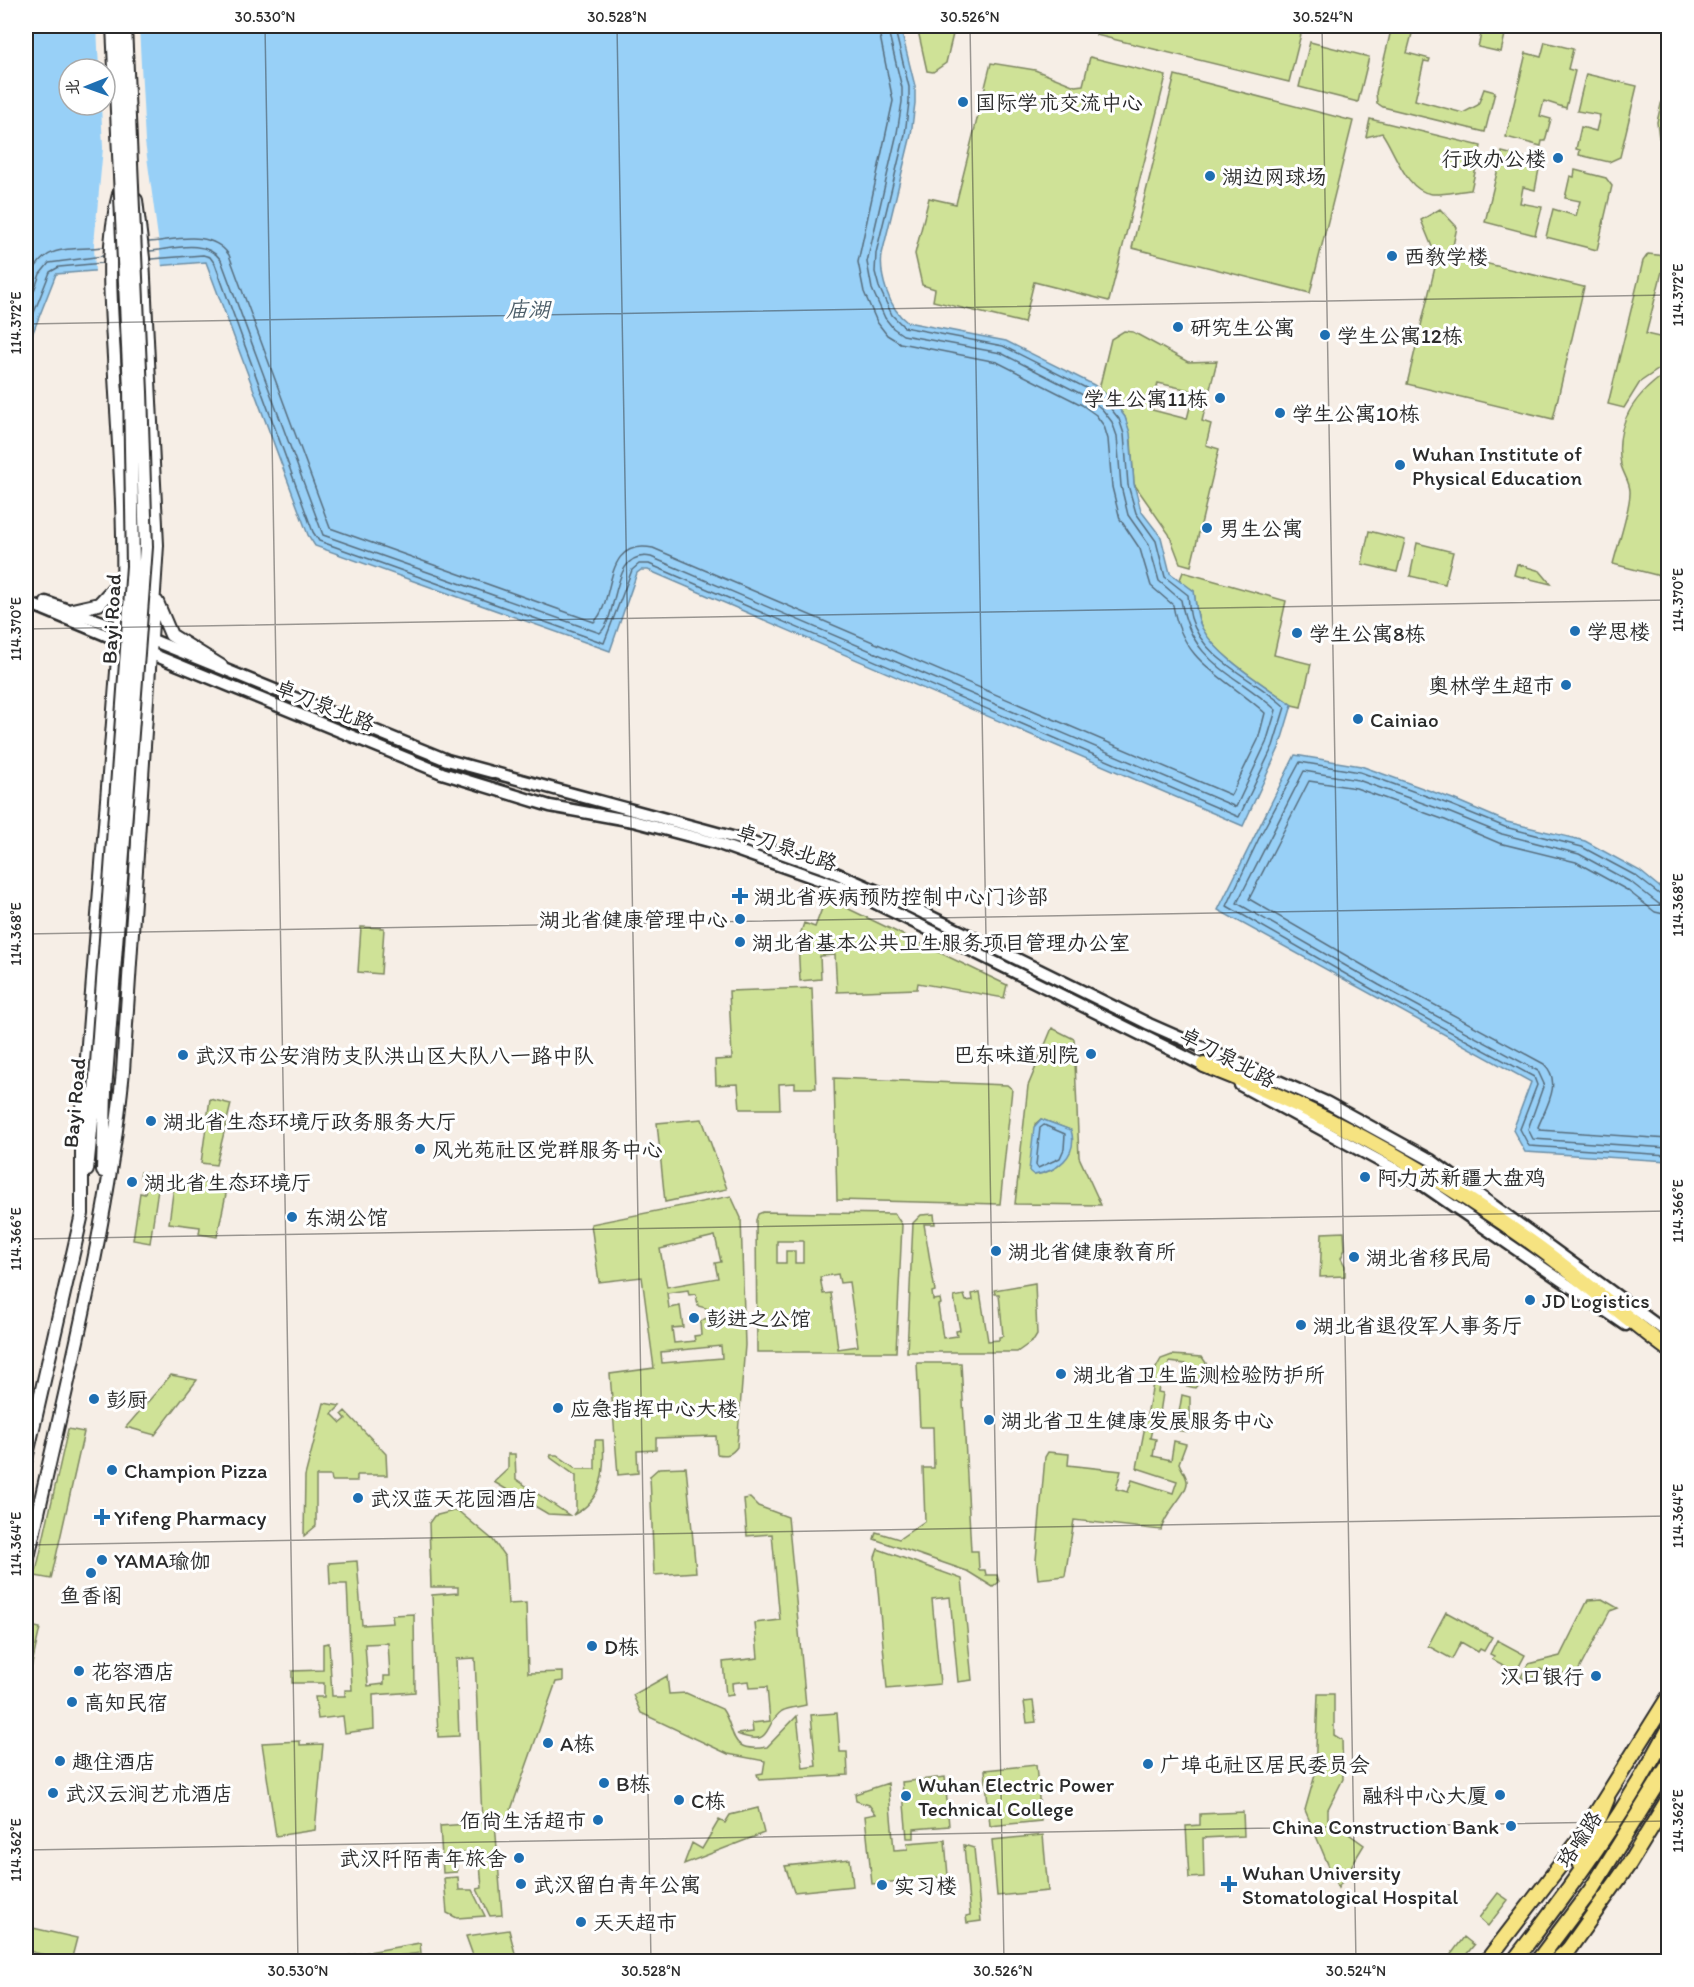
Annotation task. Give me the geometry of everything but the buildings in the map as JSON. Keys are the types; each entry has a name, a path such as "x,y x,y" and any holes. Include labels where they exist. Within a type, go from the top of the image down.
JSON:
{"main road":[{"name":"Bayi Road","path":"26,1567 102,1208 122,1083 156,562 144,258 141,221 127,185 113,26"},
{"name":"Bayi Road","path":"26,1459 82,1214 100,1091 133,603 134,518 124,26"},
{"name":"Bayi Road","path":"82,1214 81,1121 102,839 121,635 123,562 110,265 113,218 127,185"},
{"path":"72,610 99,604 123,578"},
{"path":"154,594 160,615 171,635 185,646 221,666"},
{"path":"102,839 137,842"},
{"path":"1204,1065 1281,1095 1366,1139 1467,1198 1536,1246 1668,1348"},
{"name":"Bayi Road","path":"100,1091 102,1208"},
{"path":"1486,1962 1578,1842 1607,1799 1668,1698"},
{"name":"珞喻路","path":"1513,1962 1572,1886 1613,1828 1668,1731"},
{"name":"珞喻路","path":"1537,1962 1591,1890 1666,1770"},
{"path":"1572,1886 1607,1799"},
{"path":"1557,1962 1629,1864 1668,1800"}],"street":[{"name":"卓刀泉北路","path":"26,595 72,610 149,652 442,773 550,806 633,821 716,843 849,890 1204,1065 1420,1183 1575,1288 1668,1356"},
{"name":"卓刀泉北路","path":"26,602 121,635 150,639 447,760 747,841 824,868 893,898 1149,1024 1326,1102 1410,1149 1471,1187 1668,1333"}],"green space":[{"path":"917,26 955,26 946,63 933,72 927,71"},
{"path":"1099,26 1303,26 1289,82 1096,35"},
{"path":"1392,26 1414,26 1407,53 1430,59 1429,62 1424,61 1415,100 1463,113 1478,105 1484,89 1495,92 1485,132 1383,107 1377,103 1376,93"},
{"path":"1483,26 1507,26 1501,52 1478,47"},
{"path":"1310,42 1369,57 1358,102 1299,87"},
{"path":"1545,42 1573,49 1568,69 1575,71 1566,108 1544,101 1540,116 1551,119 1545,141 1542,141 1541,146 1506,137 1526,53 1541,57"},
{"path":"1090,57 1166,76 1109,301 1034,282 1024,323 933,301 935,289 922,285 915,254 929,198 956,204 991,63 1035,70 1075,86 1083,85"},
{"path":"1586,74 1637,86 1620,157 1609,162 1579,155 1580,150 1576,149 1581,127 1596,131 1600,115 1577,111"},
{"path":"1668,74 1668,144 1659,138 1657,122"},
{"name":"湖边网球场","path":"1175,75 1353,121 1310,293 1132,248"},
{"path":"1370,119 1481,146 1471,190 1441,194 1423,192 1408,179 1382,133 1366,137"},
{"path":"1502,152 1538,161 1536,168 1539,169 1535,190 1523,187 1520,203 1542,207 1535,235 1485,222"},
{"path":"1575,170 1606,178 1612,186 1597,250 1546,237 1553,209 1576,216 1580,201 1565,198 1570,176 1574,177"},
{"path":"1440,209 1457,227 1451,255 1584,287 1553,419 1407,384 1437,259 1421,220"},
{"path":"1648,254 1666,256 1646,334 1668,339 1662,367 1640,382 1624,408 1608,404 1643,261"},
{"path":"1124,331 1133,332 1188,362 1217,361 1202,421 1211,424 1206,445 1219,449 1191,566 1180,563 1169,534 1134,484 1131,440 1125,417 1112,399 1099,389 1111,339","holes":["1158,383 1194,391 1187,419 1152,410"]},
{"path":"1668,360 1668,578 1613,564 1630,498 1630,488 1621,465 1620,450 1624,424 1629,412 1644,391 1665,374"},
{"path":"1369,531 1405,540 1397,572 1362,564"},
{"path":"1417,543 1453,552 1445,584 1410,576"},
{"path":"1517,564 1540,571 1551,584 1514,575"},
{"path":"1183,572 1286,601 1274,655 1311,664 1301,707 1292,705 1243,670 1209,639 1198,619 1194,591 1179,582"},
{"path":"826,898 1007,985 1004,998 918,983 917,989 837,992 835,955 820,956 821,979 800,981 798,941 804,923 815,927"},
{"path":"361,927 384,928 381,974 358,972"},
{"path":"812,988 816,1088 795,1088 795,1083 779,1084 780,1109 740,1109 738,1084 716,1085 715,1060 732,1059 729,991"},
{"path":"1052,1028 1074,1039 1079,1157 1101,1205 1015,1204 1028,1086","holes":["1041,1119 1070,1130 1069,1148 1063,1161 1051,1170 1034,1175 1035,1124"]},
{"path":"834,1078 1007,1085 1012,1089 1000,1204 837,1200"},
{"path":"210,1099 231,1104 216,1165 201,1163"},
{"path":"702,1119 727,1189 665,1202 657,1123"},
{"path":"141,1172 160,1175 150,1243 133,1240 140,1193 145,1194 147,1178 140,1177"},
{"path":"175,1178 210,1184 226,1194 217,1237 199,1234 200,1227 169,1223"},
{"path":"731,1196 741,1218 745,1345 737,1447 731,1453 717,1454 716,1436 656,1438 656,1450 637,1451 638,1473 618,1475 610,1374 654,1368 642,1277 599,1282 591,1224","holes":["715,1236 721,1262 715,1263 718,1278 667,1287 660,1249","688,1290 689,1295 696,1294 698,1306 706,1308 708,1317 700,1322 701,1335 694,1336 695,1341 674,1343 672,1328 683,1327 680,1306 669,1308 667,1293","721,1346 722,1358 662,1363 661,1352"]},
{"path":"763,1212 895,1214 902,1225 896,1352 757,1352 756,1220 758,1214","holes":["777,1241 803,1241 803,1263 795,1263 795,1251 786,1251 786,1263 777,1263","838,1274 840,1283 849,1282 858,1346 838,1349 831,1293 823,1294 820,1277"]},
{"path":"934,1214 935,1224 924,1224 935,1291 932,1292 933,1300 940,1299 941,1304 938,1305 943,1338 957,1336 956,1331 960,1330 954,1297 964,1295 966,1301 973,1300 972,1294 980,1292 988,1341 999,1340 999,1337 1003,1336 999,1294 995,1294 994,1290 1035,1283 1037,1335 1034,1340 1017,1352 907,1352 913,1223 921,1215"},
{"path":"1344,1232 1345,1249 1341,1258 1345,1266 1345,1276 1320,1277 1322,1233"},
{"path":"1172,1355 1202,1357 1206,1363 1206,1375 1195,1388 1183,1385 1186,1364 1169,1362 1166,1380 1160,1380 1158,1392 1163,1393 1158,1426 1153,1425 1150,1438 1156,1439 1153,1456 1171,1460 1174,1441 1186,1444 1179,1463 1187,1481 1187,1486 1167,1516 1161,1530 1074,1520 1065,1576 1038,1579 1036,1560 1045,1457 1048,1452 1069,1454 1068,1465 1121,1471 1116,1489 1128,1492 1132,1480 1173,1493 1177,1481 1137,1468 1156,1368 1161,1359"},
{"path":"917,1363 961,1363 971,1551 978,1551 979,1570 985,1570 986,1575 997,1575 999,1582 993,1587 967,1571 874,1539 876,1532 899,1539 925,1521 923,1468 934,1468 933,1427 920,1427"},
{"path":"171,1375 197,1380 155,1435 126,1427"},
{"path":"1182,1395 1190,1397 1190,1432 1176,1430"},
{"path":"324,1403 340,1406 332,1414 341,1423 346,1419 342,1414 345,1411 386,1454 387,1475 357,1475 357,1481 332,1481 331,1476 316,1476 316,1526 304,1536 305,1476"},
{"path":"68,1429 84,1432 51,1579 35,1576"},
{"path":"595,1440 603,1440 603,1473 597,1492 591,1501 573,1515 576,1511 576,1476 550,1455 557,1455 577,1469 595,1469"},
{"path":"508,1454 515,1454 516,1479 569,1515 548,1514 494,1482 508,1469"},
{"path":"686,1467 696,1572 654,1575 650,1476 659,1468"},
{"path":"750,1498 758,1506 788,1517 806,1705 782,1711 766,1733 757,1738 737,1734 753,1732 752,1723 770,1721 767,1687 749,1688 748,1681 732,1683 733,1695 726,1696 723,1662 758,1658 755,1623 780,1620 772,1534 747,1536 744,1499"},
{"path":"457,1510 493,1540 505,1557 508,1604 526,1603 528,1673 563,1672 563,1681 556,1682 508,1818 482,1819 475,1658 456,1659 459,1736 438,1737 432,1595 458,1593 458,1587 431,1587 429,1523 434,1516"},
{"path":"878,1549 962,1579 972,1680 958,1682 950,1597 932,1599 940,1684 887,1689 875,1557"},
{"path":"357,1561 362,1625 393,1623 392,1615 414,1614 415,1692 373,1695 374,1729 345,1733 343,1716 318,1719 315,1697 324,1697 324,1683 292,1683 292,1671 323,1670 323,1644 329,1643 332,1696 345,1696 345,1690 352,1690 347,1584 330,1584 329,1563","holes":["388,1643 390,1676 384,1676 384,1684 368,1686 365,1644"]},
{"path":"1602,1599 1618,1608 1610,1611 1574,1679 1561,1672 1557,1677 1540,1669 1530,1682 1521,1677 1528,1664 1560,1656 1588,1600"},
{"path":"1446,1612 1492,1637 1484,1651 1480,1649 1478,1652 1461,1642 1452,1659 1428,1646"},
{"path":"26,1625 40,1628 26,1691"},
{"path":"1497,1640 1525,1655 1516,1672 1492,1659 1494,1656 1490,1654"},
{"path":"667,1676 669,1694 686,1693 722,1709 735,1738 745,1747 767,1747 797,1716 803,1768 816,1766 811,1715 837,1713 840,1752 847,1752 848,1775 759,1780 757,1774 763,1773 765,1761 728,1754 641,1713 633,1695"},
{"path":"1318,1694 1334,1694 1334,1735 1342,1740 1343,1779 1328,1809 1328,1819 1364,1845 1338,1888 1305,1810 1315,1775"},
{"path":"1033,1701 1036,1722 1027,1723 1024,1702"},
{"path":"300,1741 300,1745 323,1744 315,1830 276,1836 262,1743"},
{"path":"1036,1765 1041,1821 990,1826 985,1770"},
{"path":"945,1777 949,1826 914,1829 914,1838 907,1838 902,1782"},
{"path":"888,1783 894,1850 908,1849 907,1843 945,1840 948,1876 872,1884 865,1816 876,1814 869,1805 856,1801 855,1794"},
{"path":"758,1808 764,1833 684,1864 692,1843 702,1849 719,1820 725,1823 730,1815"},
{"path":"1243,1812 1244,1836 1203,1838 1204,1877 1189,1878 1186,1826 1200,1825 1200,1814"},
{"path":"495,1822 502,1915 490,1916 477,1889 482,1888 479,1852 456,1854 457,1872 443,1873 440,1826"},
{"path":"1043,1835 1048,1891 997,1896 992,1840"},
{"path":"964,1845 974,1848 981,1921 967,1923 966,1916 970,1915"},
{"path":"850,1859 853,1886 794,1892 785,1866"},
{"path":"458,1877 459,1890 472,1890 485,1916 457,1918 447,1913 444,1878"},
{"path":"1498,1893 1508,1900 1488,1926 1479,1918"},
{"path":"33,1928 77,1938 71,1961 28,1951"},
{"path":"509,1930 517,1961 475,1961 466,1936"},
{"path":"1464,1937 1474,1945 1461,1961 1446,1961"},
{"path":"420,1943 421,1953 388,1957 388,1961 341,1961 340,1957"}],"water":[{"name":"庙湖","path":"26,26 900,26 915,86 915,103 911,135 882,254 882,272 890,300 907,322 1006,341 1094,385 1112,399 1125,417 1130,433 1134,484 1141,511 1161,537 1170,573 1194,591 1197,615 1202,628 1209,639 1230,660 1292,705 1279,748 1243,826 648,570 641,570 637,573 610,651 315,546 308,535 206,262 56,274 30,340 26,338"},
{"path":"1295,755 1361,766 1453,799 1507,822 1585,841 1640,871 1668,894 1668,1161 1525,1152 1513,1130 1531,1082 1218,910"},
{"path":"1041,1119 1071,1130 1072,1148 1064,1161 1057,1166 1034,1175 1029,1171 1034,1127"}],"pier":[{"path":"97,26 139,26 145,142 162,267 95,273 94,244 103,148 102,117 117,117 117,57 98,57"}],"place":[{"name":"国际学术交流中心","path":"963,102"},
{"name":"行政办公楼","path":"1558,158"},
{"name":"湖边网球场","path":"1210,176"},
{"name":"西教学楼","path":"1392,256"},
{"name":"研究生公寓","path":"1178,327"},
{"name":"学生公寓12栋","path":"1325,335"},
{"name":"学生公寓11栋","path":"1220,398"},
{"name":"学生公寓10栋","path":"1280,413"},
{"name":"Wuhan Institute of Physical Education","path":"1400,465"},
{"name":"男生公寓","path":"1207,528"},
{"name":"学思楼","path":"1575,631"},
{"name":"学生公寓8栋","path":"1297,633"},
{"name":"奥林学生超市","path":"1566,685"},
{"name":"Cainiao","path":"1358,719"},
{"name":"湖北省疾病预防控制中心门诊部","path":"740,896"},
{"name":"湖北省健康管理中心","path":"740,919"},
{"name":"湖北省基本公共卫生服务项目管理办公室","path":"740,942"},
{"name":"巴东味道别院","path":"1091,1054"},
{"name":"武汉市公安消防支队洪山区大队八一路中队","path":"183,1055"},
{"name":"湖北省生态环境厅政务服务大厅","path":"151,1121"},
{"name":"风光苑社区党群服务中心","path":"420,1149"},
{"name":"阿力苏新疆大盘鸡","path":"1365,1177"},
{"name":"湖北省生态环境厅","path":"132,1182"},
{"name":"东湖公馆","path":"292,1217"},
{"name":"湖北省健康教育所","path":"996,1251"},
{"name":"湖北省移民局","path":"1354,1257"},
{"name":"JD Logistics","path":"1530,1300"},
{"name":"彭进之公馆","path":"694,1318"},
{"name":"湖北省退役军人事务厅","path":"1301,1325"},
{"name":"湖北省卫生监测检验防护所","path":"1061,1374"},
{"name":"彭厨","path":"94,1399"},
{"name":"应急指挥中心大楼","path":"558,1408"},
{"name":"湖北省卫生健康发展服务中心","path":"989,1420"},
{"name":"Champion Pizza","path":"112,1470"},
{"name":"武汉蓝天花园酒店","path":"358,1498"},
{"name":"Yifeng Pharmacy","path":"102,1517"},
{"name":"YAMA瑜伽","path":"102,1560"},
{"name":"鱼香阁","path":"91,1573"},
{"name":"D栋","path":"592,1646"},
{"name":"花容酒店","path":"79,1671"},
{"name":"汉口银行","path":"1596,1676"},
{"name":"高知民宿","path":"72,1702"},
{"name":"A栋","path":"548,1743"},
{"name":"趣住酒店","path":"60,1761"},
{"name":"广埠屯社区居民委员会","path":"1148,1764"},
{"name":"B栋","path":"604,1783"},
{"name":"武汉云涧艺术酒店","path":"53,1793"},
{"name":"融科中心大厦","path":"1500,1795"},
{"name":"Wuhan Electric Power Technical College","path":"906,1796"},
{"name":"C栋","path":"679,1800"},
{"name":"佰尚生活超市","path":"598,1820"},
{"name":"China Construction Bank","path":"1511,1826"},
{"name":"武汉阡陌青年旅舍","path":"519,1858"},
{"name":"武汉留白青年公寓","path":"521,1884"},
{"name":"Wuhan University Stomatological Hospital","path":"1229,1884"},
{"name":"实习楼","path":"882,1885"},
{"name":"天天超市","path":"581,1922"}]}
